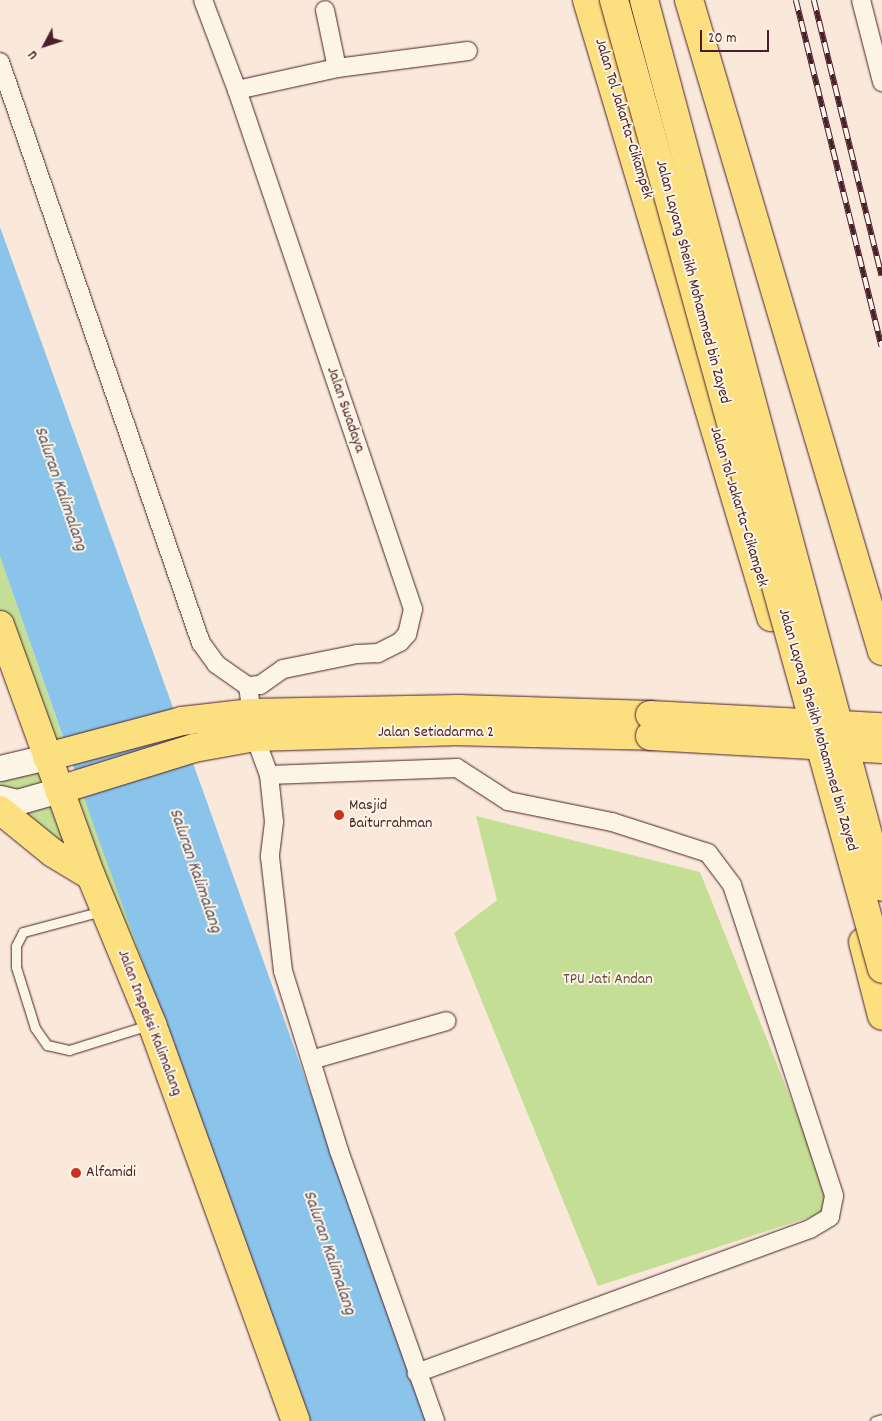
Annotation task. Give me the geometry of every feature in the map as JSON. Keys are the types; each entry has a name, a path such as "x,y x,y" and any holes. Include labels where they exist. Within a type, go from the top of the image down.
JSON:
{"main road":[{"name":"Jalan Layang Sheikh Mohammed bin Zayed","path":"644,0 882,887"},
{"path":"689,0 882,651"},
{"name":"Jalan Layang Sheikh Mohammed bin Zayed","path":"594,2 882,969"},
{"name":"Jalan Tol Jakarta–Cikampek","path":"594,2 822,788 882,1016"},
{"name":"Jalan Inspeksi Kalimalang","path":"0,625 68,788 91,876 152,1024 296,1421"},
{"name":"Jalan Setiadarma 2","path":"0,768 55,756 182,720 253,725 459,709 882,749"},
{"name":"Jalan Setiadarma 2","path":"0,798 16,802 68,788 194,748 253,725"},
{"name":"Jalan Setiadarma 2","path":"650,726 882,727"},
{"path":"0,810 53,853 91,876"}],"street":[{"name":"Jalan Swadaya","path":"203,0 237,90 413,609 407,634 400,642 378,652 357,654 283,669 260,684 248,686"},
{"path":"861,0 882,82"},
{"path":"325,10 337,68"},
{"path":"237,90 337,68 468,51"},
{"path":"0,62 200,643 216,664 248,686 253,725 269,774 274,822 270,857 276,931 283,971 338,1151 435,1421"},
{"path":"269,774 456,768 508,801 612,822 708,853 732,886 834,1196 830,1217 810,1230 417,1373"},
{"path":"311,1060 447,1021"}],"lane":[{"path":"105,910 23,932 16,946 16,966 35,1028 47,1044 69,1050 152,1024"},
{"path":"875,1421 882,1419"}],"green space":[{"path":"0,555 68,753 47,757 80,785 308,1421 91,876 0,810 0,768 46,757 0,625"},
{"name":"TPU Jati Andan","path":"476,816 700,872 835,1209 598,1286 454,933 497,900"}],"water":[{"name":"Saluran Kalimalang","path":"0,227 427,1421 308,1421 95,829 0,556"}],"railway":[{"path":"796,0 882,347"},
{"path":"814,0 882,276"}],"place":[{"name":"Masjid Baiturrahman","path":"339,815"},
{"name":"Alfamidi","path":"76,1173"}]}
